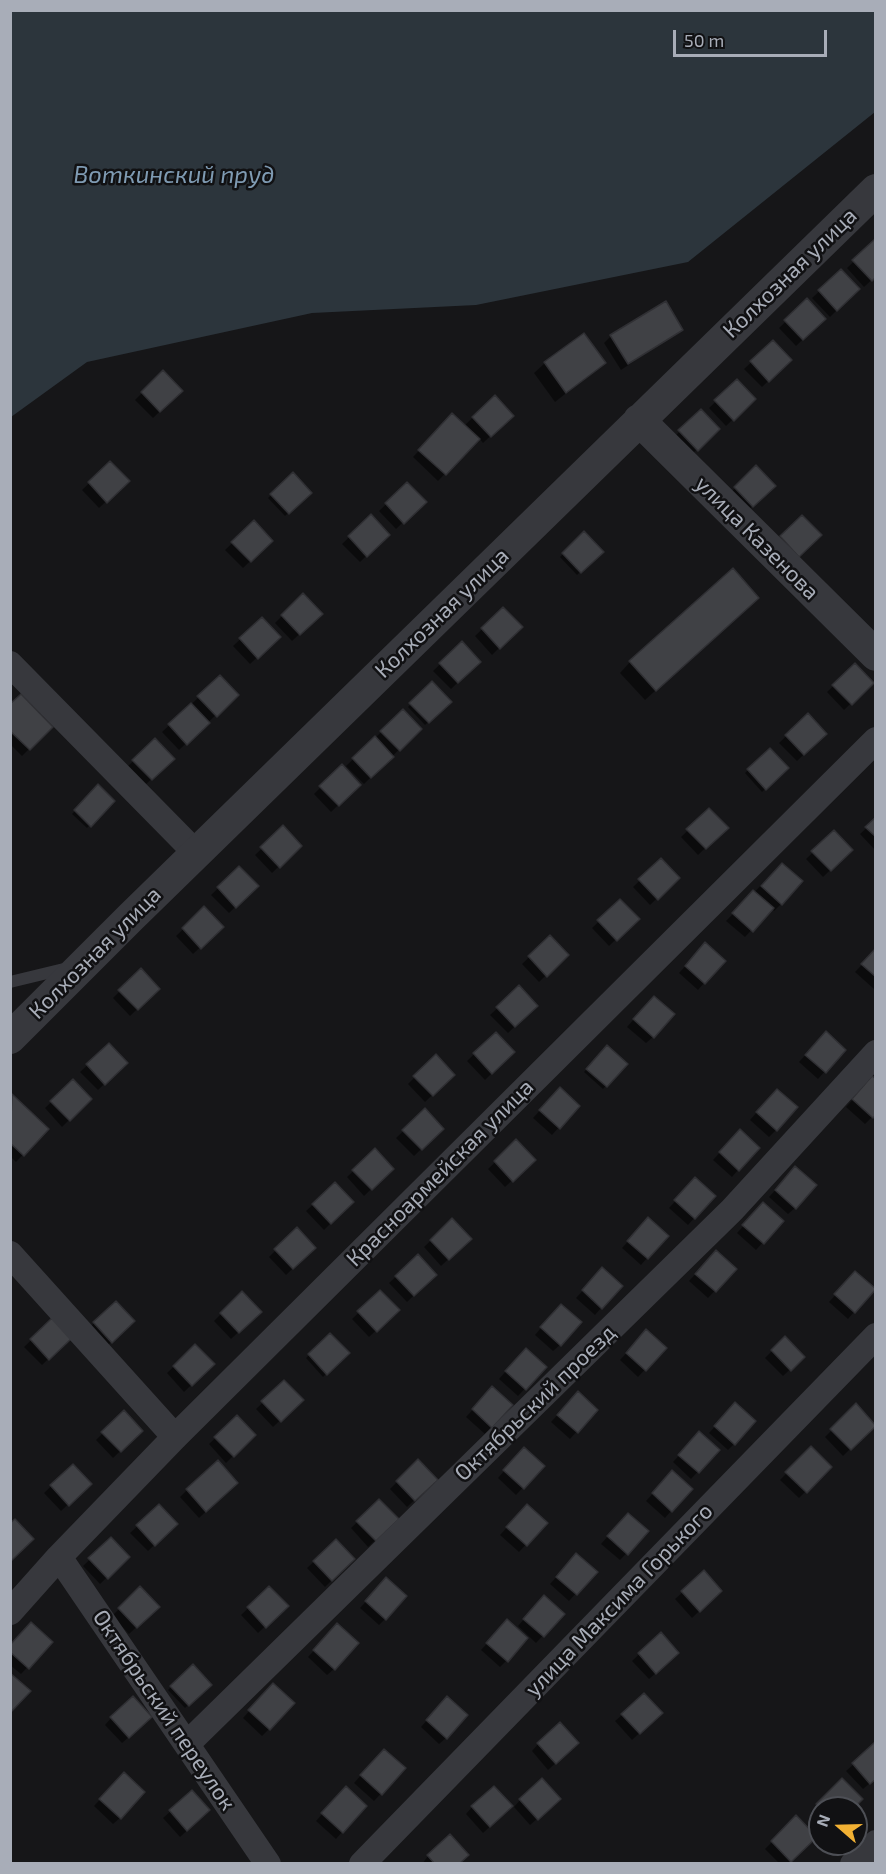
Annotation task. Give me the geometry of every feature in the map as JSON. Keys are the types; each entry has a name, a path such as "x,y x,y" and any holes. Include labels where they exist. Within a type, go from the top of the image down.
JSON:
{"street":[{"name":"Колхозная улица","path":"10,1038 196,853 876,190"},
{"name":"улица Казенова","path":"639,420 876,655"},
{"path":"10,664 196,853"},
{"name":"Красноармейская улица","path":"10,1612 59,1557 175,1437 876,740"},
{"name":"Октябрьский проезд","path":"187,1744 732,1210 876,1053"},
{"path":"10,1254 175,1437"},
{"name":"улица Максима Горького","path":"362,1863 876,1336"},
{"name":"Октябрьский переулок","path":"59,1557 268,1863"},
{"path":"853,1863 876,1843"}],"lane":[{"path":"10,982 84,964"}],"water":[{"name":"Воткинский пруд","path":"11,10 875,11 875,112 688,262 476,305 312,313 87,362 11,417"}],"building":[{"path":"875,239 876,277 872,281 852,260"},
{"path":"841,269 860,289 837,311 818,290"},
{"path":"807,298 826,319 803,340 784,320"},
{"path":"666,301 683,330 628,364 610,335"},
{"path":"584,333 606,363 566,393 544,362"},
{"path":"773,340 792,360 769,382 750,361"},
{"path":"163,370 183,391 160,412 141,392"},
{"path":"737,379 756,399 734,421 714,400"},
{"path":"495,395 514,416 491,437 472,417"},
{"path":"701,409 720,429 698,451 678,430"},
{"path":"452,413 480,439 446,475 418,450"},
{"path":"110,461 130,481 107,503 88,482"},
{"path":"756,465 776,486 753,507 734,487"},
{"path":"293,472 312,493 289,514 270,494"},
{"path":"407,482 427,502 404,524 385,503"},
{"path":"371,514 390,535 367,557 348,536"},
{"path":"802,515 822,535 799,557 780,536"},
{"path":"254,520 273,541 251,562 231,542"},
{"path":"584,531 604,552 581,573 562,553"},
{"path":"733,568 759,598 656,691 629,661"},
{"path":"303,593 323,614 300,635 281,615"},
{"path":"503,607 523,627 500,649 481,628"},
{"path":"262,617 281,637 258,659 239,638"},
{"path":"462,641 481,662 458,683 439,663"},
{"path":"855,663 874,683 852,705 832,685"},
{"path":"220,675 239,695 217,717 197,696"},
{"path":"432,681 452,702 429,723 409,703"},
{"path":"21,694 53,727 30,750 10,731 10,704"},
{"path":"191,703 210,723 187,745 168,724"},
{"path":"403,709 422,729 400,751 380,731"},
{"path":"808,713 827,734 804,755 785,735"},
{"path":"375,736 394,757 371,778 352,758"},
{"path":"155,738 175,759 152,780 132,760"},
{"path":"770,748 789,768 766,790 747,769"},
{"path":"342,764 361,785 339,806 319,786"},
{"path":"98,784 115,801 91,827 74,810"},
{"path":"709,808 729,828 706,849 686,829"},
{"path":"876,817 876,837 865,827"},
{"path":"283,825 302,846 280,868 260,847"},
{"path":"834,830 853,850 831,871 811,851"},
{"path":"661,858 680,878 658,900 638,879"},
{"path":"782,863 803,881 782,905 761,886"},
{"path":"239,866 259,886 236,908 217,887"},
{"path":"753,890 774,908 753,932 732,913"},
{"path":"620,899 640,919 617,941 597,920"},
{"path":"204,906 224,927 201,949 182,928"},
{"path":"550,935 569,955 547,977 528,956"},
{"path":"705,942 726,961 705,984 685,966"},
{"path":"876,948 876,977 861,964"},
{"path":"141,968 160,989 138,1010 118,990"},
{"path":"519,985 538,1006 515,1027 496,1007"},
{"path":"654,996 675,1014 654,1038 633,1019"},
{"path":"826,1031 846,1050 826,1073 805,1055"},
{"path":"496,1032 515,1052 492,1074 473,1053"},
{"path":"109,1043 128,1063 105,1085 86,1064"},
{"path":"607,1045 628,1064 607,1087 586,1069"},
{"path":"436,1054 455,1075 433,1096 413,1076"},
{"path":"872,1076 876,1079 876,1115 873,1118 852,1099"},
{"path":"73,1079 92,1099 70,1121 50,1101"},
{"path":"560,1087 580,1106 560,1129 539,1110"},
{"path":"777,1089 798,1107 777,1131 756,1112"},
{"path":"12,1094 49,1129 24,1156 10,1143"},
{"path":"425,1108 444,1129 422,1150 402,1130"},
{"path":"740,1129 760,1148 739,1171 719,1152"},
{"path":"516,1139 536,1160 513,1182 494,1161"},
{"path":"375,1148 394,1169 372,1190 352,1170"},
{"path":"795,1166 817,1185 796,1209 775,1190"},
{"path":"695,1177 716,1196 695,1219 674,1200"},
{"path":"335,1182 354,1202 331,1224 312,1204"},
{"path":"763,1202 784,1221 764,1244 742,1225"},
{"path":"648,1217 669,1236 648,1259 627,1241"},
{"path":"452,1218 472,1239 449,1260 430,1240"},
{"path":"297,1227 316,1248 293,1269 274,1249"},
{"path":"716,1250 737,1269 716,1292 695,1274"},
{"path":"418,1254 437,1275 414,1296 395,1276"},
{"path":"602,1267 623,1286 602,1309 582,1290"},
{"path":"855,1271 876,1289 855,1313 834,1294"},
{"path":"380,1290 400,1310 377,1332 357,1311"},
{"path":"242,1291 262,1312 239,1333 220,1313"},
{"path":"116,1301 135,1321 112,1343 93,1322"},
{"path":"561,1304 582,1322 561,1346 540,1327"},
{"path":"52,1318 72,1338 49,1360 30,1339"},
{"path":"646,1329 667,1348 646,1371 626,1353"},
{"path":"330,1333 350,1353 327,1375 308,1354"},
{"path":"785,1336 805,1357 791,1371 771,1350"},
{"path":"195,1344 215,1364 192,1386 173,1366"},
{"path":"526,1348 547,1367 526,1390 505,1371"},
{"path":"284,1380 304,1400 281,1422 261,1401"},
{"path":"492,1386 513,1405 492,1428 472,1409"},
{"path":"578,1391 598,1410 578,1433 557,1415"},
{"path":"735,1402 756,1421 735,1445 714,1426"},
{"path":"856,1403 876,1426 851,1450 830,1429"},
{"path":"124,1410 143,1431 121,1452 101,1432"},
{"path":"237,1415 256,1435 234,1457 214,1437"},
{"path":"699,1431 720,1450 699,1473 678,1455"},
{"path":"811,1446 832,1467 807,1493 785,1472"},
{"path":"524,1447 545,1466 524,1489 503,1470"},
{"path":"418,1459 438,1480 415,1501 396,1481"},
{"path":"218,1460 238,1483 206,1512 186,1489"},
{"path":"73,1464 92,1484 69,1506 50,1485"},
{"path":"672,1470 693,1489 672,1512 652,1493"},
{"path":"379,1499 399,1519 376,1541 356,1521"},
{"path":"159,1504 178,1524 155,1546 136,1525"},
{"path":"527,1504 548,1523 527,1546 506,1527"},
{"path":"628,1513 649,1531 628,1555 607,1536"},
{"path":"15,1519 34,1539 11,1561 10,1523"},
{"path":"111,1537 130,1557 108,1579 88,1558"},
{"path":"336,1539 355,1559 332,1581 313,1561"},
{"path":"576,1553 598,1572 577,1595 556,1577"},
{"path":"704,1570 722,1591 700,1612 681,1591"},
{"path":"386,1577 407,1596 386,1620 365,1601"},
{"path":"140,1586 160,1607 137,1628 118,1608"},
{"path":"269,1586 289,1606 266,1628 247,1607"},
{"path":"544,1595 565,1614 544,1637 523,1619"},
{"path":"507,1619 528,1638 508,1662 486,1643"},
{"path":"31,1622 53,1642 29,1669 10,1652 10,1645"},
{"path":"337,1623 359,1643 335,1670 313,1650"},
{"path":"661,1632 679,1653 656,1674 638,1653"},
{"path":"193,1664 212,1685 189,1706 170,1686"},
{"path":"10,1673 31,1691 10,1713"},
{"path":"273,1683 295,1703 270,1730 248,1710"},
{"path":"644,1693 663,1713 640,1734 621,1714"},
{"path":"133,1696 152,1717 129,1738 110,1717"},
{"path":"447,1696 468,1715 447,1739 426,1720"},
{"path":"560,1722 579,1743 556,1764 537,1743"},
{"path":"875,1742 876,1779 870,1784 852,1763"},
{"path":"384,1749 406,1768 382,1795 360,1775"},
{"path":"124,1772 145,1792 121,1819 99,1799"},
{"path":"542,1778 561,1799 538,1820 519,1799"},
{"path":"842,1778 860,1796 824,1796"},
{"path":"346,1786 367,1806 343,1833 321,1813"},
{"path":"494,1786 513,1806 490,1827 471,1806"},
{"path":"192,1790 210,1810 187,1831 169,1810"},
{"path":"796,1815 808,1828 808,1846 791,1862 771,1841"},
{"path":"450,1834 469,1855 459,1864 435,1864 427,1855"}]}
